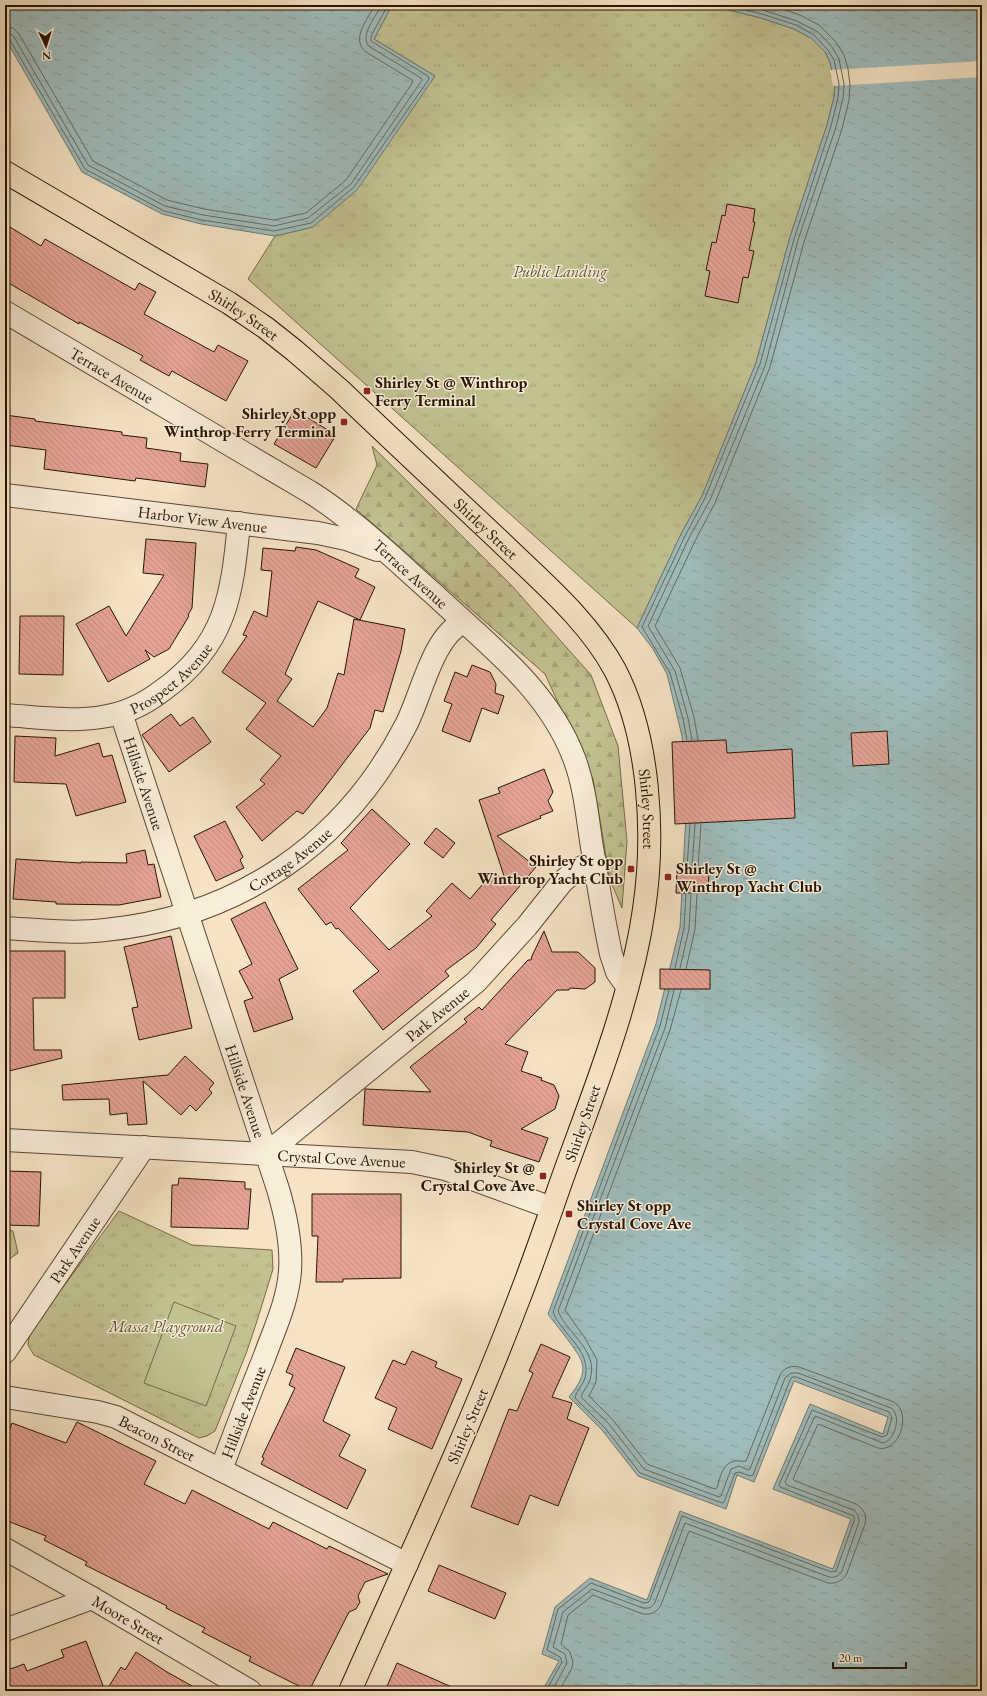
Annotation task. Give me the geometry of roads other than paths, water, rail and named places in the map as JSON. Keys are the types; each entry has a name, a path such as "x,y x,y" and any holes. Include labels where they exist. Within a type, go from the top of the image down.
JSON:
{"main road":[{"name":"Shirley Street","path":"5,172 218,296 266,328 340,390 551,590 586,627 614,668 629,702 637,729 645,776 648,822 647,890 641,927 616,1027 522,1294 474,1412 350,1691"}],"street":[{"name":"Terrace Avenue","path":"5,312 320,499 352,522 396,560 527,681 543,700 563,733 574,757 582,782 611,954 617,972 627,986"},
{"name":"Harbor View Avenue","path":"5,494 334,535 365,545 396,560"},
{"name":"Prospect Avenue","path":"5,715 79,719 102,717 121,713 143,703 183,675 201,656 216,630 227,603 233,573 239,523"},
{"name":"Cottage Avenue","path":"5,928 70,932 135,926 187,914 208,907 236,894 281,868 315,842 344,816 367,789 398,741 414,709 435,654 444,638 456,626 463,622"},
{"name":"Hillside Avenue","path":"121,713 282,1203 288,1230 290,1258 288,1286 280,1315 221,1470"},
{"name":"Park Avenue","path":"266,1154 471,986 514,942 562,882 576,870 595,861"},
{"name":"Crystal Cove Avenue","path":"5,1140 403,1161 445,1169 552,1208"},
{"name":"Park Avenue","path":"5,1352 144,1147"},
{"name":"Beacon Street","path":"5,1397 107,1414 407,1564"},
{"name":"Moore Street","path":"5,1549 92,1598 250,1691"},
{"path":"5,1630 92,1598"}],"water":[{"path":"5,5 392,5 374,39 435,76 357,190 313,227 275,236 201,224 162,214 82,172 5,38"},
{"path":"709,5 982,5 982,1691 542,1691 559,1661 542,1654 555,1607 590,1578 647,1600 680,1511 833,1569 851,1519 773,1489 810,1404 883,1434 888,1417 794,1381 754,1482 737,1475 726,1509 638,1476 602,1430 569,1397 583,1372 582,1363 572,1346 548,1314 656,1024 680,927 686,815 682,736 667,674 653,649 637,628 681,534 702,496 756,363 790,237 827,125 834,97 835,85 830,62 825,52 811,38 794,29 761,18"}],"place":[{"name":"Shirley St @ Winthrop Ferry Terminal","path":"367,391"},
{"name":"Shirley St opp Winthrop Ferry Terminal","path":"344,422"},
{"name":"Shirley St opp Winthrop Yacht Club","path":"631,869"},
{"name":"Shirley St @ Winthrop Yacht Club","path":"668,877"},
{"name":"Shirley St @ Crystal Cove Ave","path":"543,1176"},
{"name":"Shirley St opp Crystal Cove Ave","path":"569,1214"}],"park label":[{"name":"Public Landing","path":"560,271"},
{"name":"Massa Playground","path":"166,1326"}]}
